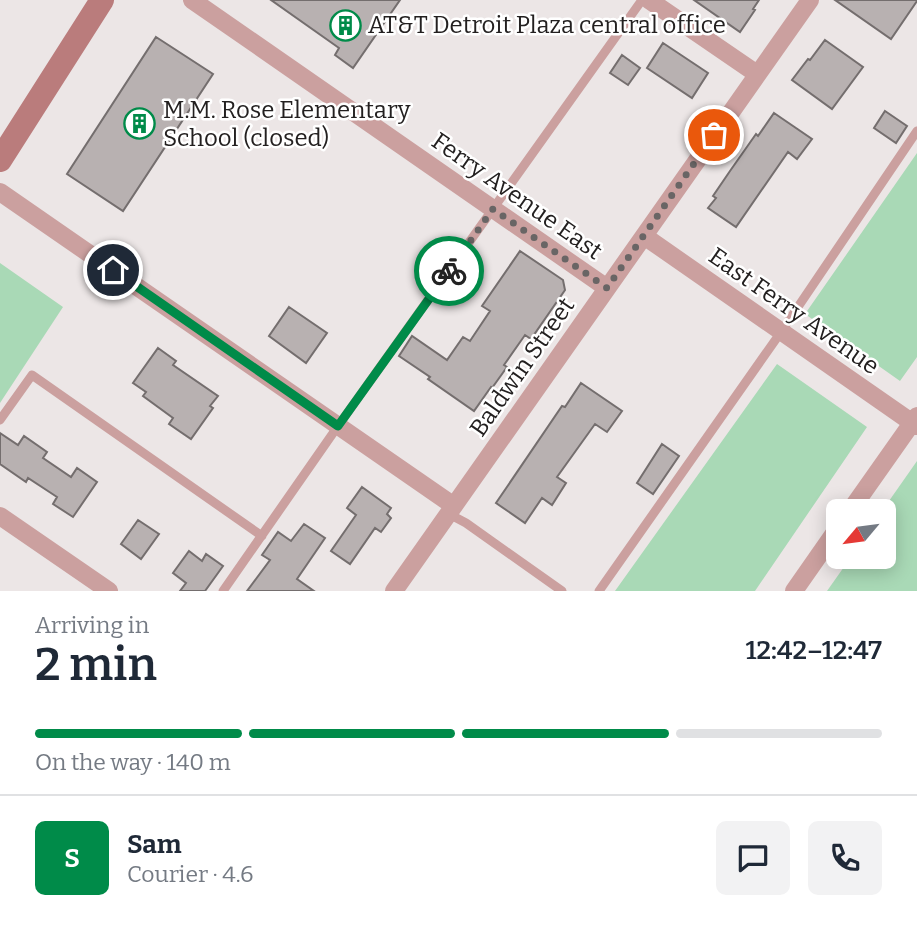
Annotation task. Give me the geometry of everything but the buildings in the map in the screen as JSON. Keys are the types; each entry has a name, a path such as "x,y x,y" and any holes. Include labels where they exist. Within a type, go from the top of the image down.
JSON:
{"main road":[{"path":"0,160 103,0"}],"street":[{"name":"Ferry Avenue East","path":"192,0 607,288"},
{"path":"649,0 757,74"},
{"name":"Baldwin Street","path":"402,588 451,510 810,0"},
{"path":"0,192 338,426 451,510"},
{"name":"East Ferry Avenue","path":"644,236 915,422"},
{"path":"859,499 915,422"},
{"path":"0,516 109,591"},
{"path":"794,591 826,545"}],"lane":[{"path":"223,591 642,0"},
{"path":"598,591 781,332 917,131"},
{"path":"0,420 32,374 261,536"},
{"path":"451,510 562,591"}],"green space":[{"path":"917,153 917,357 900,381 805,314"},
{"path":"0,263 63,307 0,403"},
{"path":"777,364 867,427 755,591 615,591"},
{"path":"917,461 917,591 827,591 843,569 896,569 896,499 890,499"}],"way so far":[{"path":"449,271 493,209 607,288 714,135"}],"place":[{"name":"AT&T Detroit Plaza central office","path":"345,25"},
{"name":"M.M. Rose Elementary School (closed)","path":"140,124"}],"route":[{"path":"113,270 338,426 449,271"}]}
